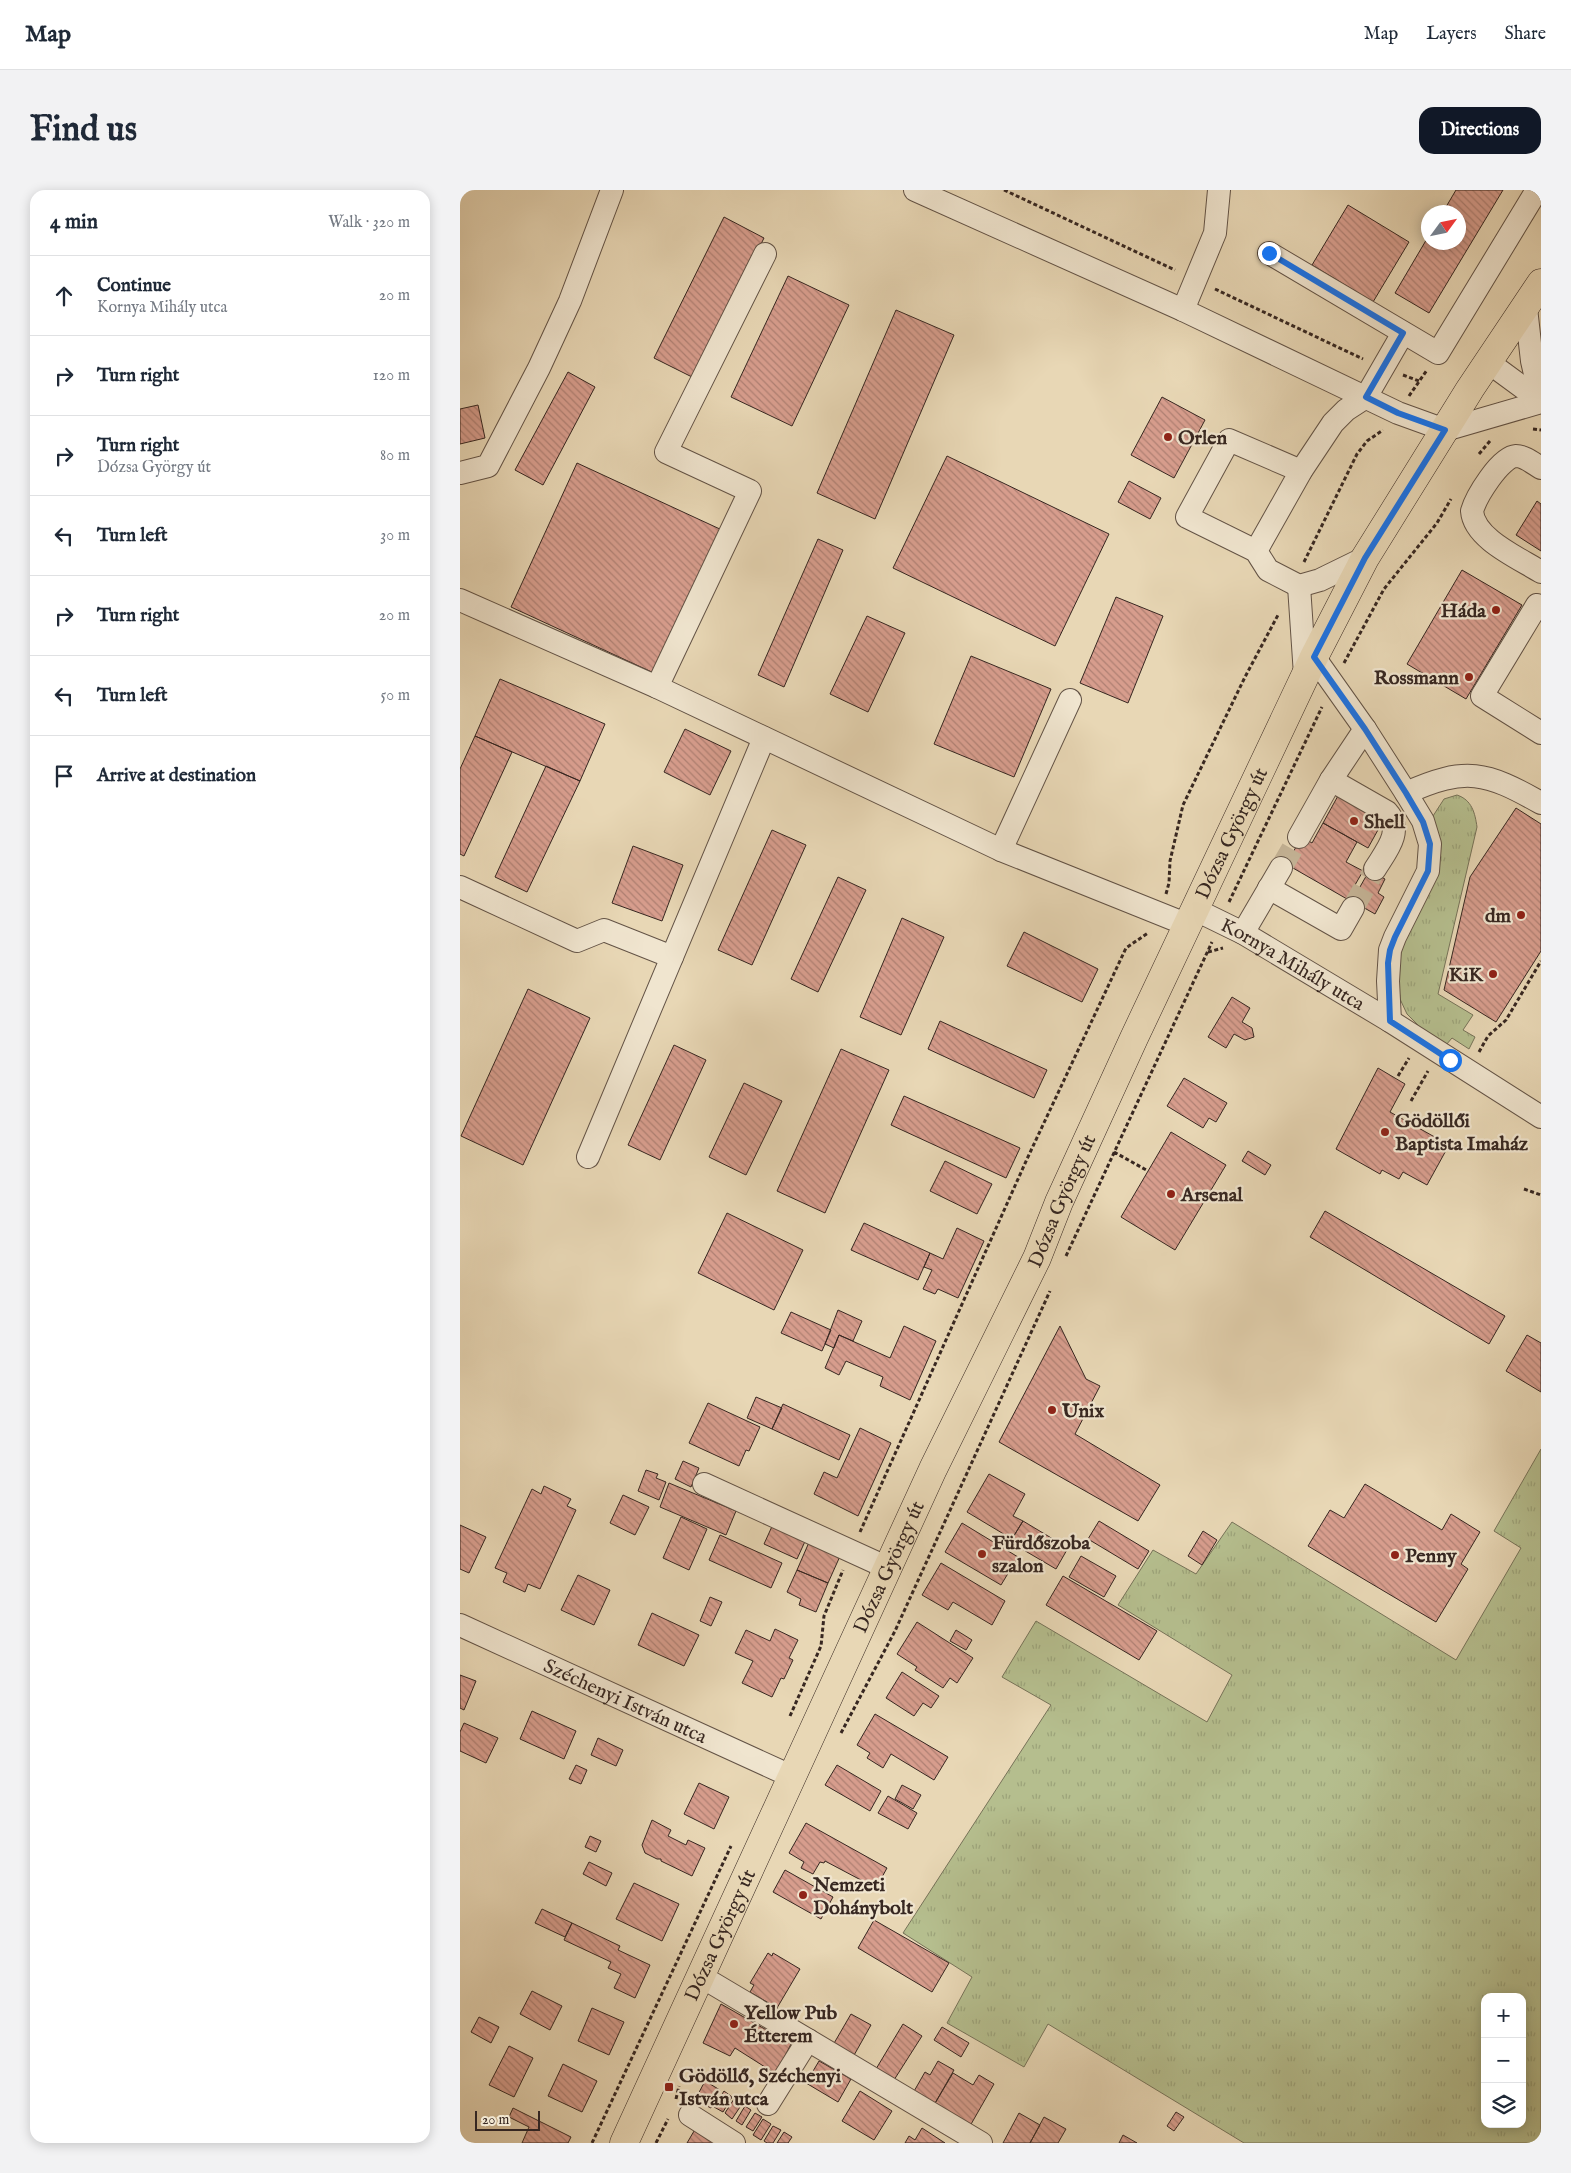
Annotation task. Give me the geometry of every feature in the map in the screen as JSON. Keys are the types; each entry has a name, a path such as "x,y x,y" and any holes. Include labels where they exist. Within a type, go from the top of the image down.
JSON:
{"main road":[{"name":"Dózsa György út","path":"624,2143 702,1978 933,1469 1037,1258 1060,1202 1134,1038 1201,919 1310,666 1365,558 1488,362 1541,283"}],"street":[{"path":"460,473 488,466 539,368 570,301 612,190"},
{"path":"915,190 952,197 1398,413 1445,430 1541,401"},
{"path":"1183,310 1215,232 1219,190"},
{"path":"1269,253 1438,352 1537,190"},
{"path":"657,687 750,491 666,452 765,254"},
{"path":"1526,308 1532,361 1541,401"},
{"path":"1256,551 1301,471 1333,423 1346,410 1366,397 1403,333"},
{"path":"1488,362 1541,401"},
{"path":"1301,471 1229,440 1188,517 1256,551 1268,570 1296,585 1320,580 1365,558"},
{"path":"1532,463 1514,456 1508,459 1497,469 1474,506 1472,515 1473,521 1482,534 1541,572"},
{"path":"1296,585 1310,666 1334,684 1406,793 1427,832 1430,857 1422,885 1390,950 1388,963 1390,1021"},
{"name":"Kornya Mihály utca","path":"460,600 657,687 1001,850 1243,933 1390,1021 1541,1117"},
{"path":"1541,608 1537,605 1482,696 1541,733"},
{"path":"1001,850 1070,700"},
{"path":"1299,836 1331,780 1365,729"},
{"path":"588,1157 764,738"},
{"path":"1406,793 1446,778 1470,775 1498,780 1541,803"},
{"path":"1331,780 1393,818 1395,830 1392,840 1375,869"},
{"path":"1243,933 1281,868"},
{"path":"460,886 577,940 604,930 672,957"},
{"path":"1269,888 1341,929 1353,908"},
{"path":"704,1484 888,1568"},
{"name":"Széchenyi István utca","path":"460,1625 793,1778"},
{"path":"702,1978 981,2143"},
{"path":"768,2104 808,2040"},
{"path":"678,2111 734,2143"}],"path":[{"path":"1531,428 1541,430"},
{"path":"1475,459 1494,438"},
{"path":"1170,861 1183,805 1245,677 1296,585 1357,454 1367,441"},
{"path":"1064,1261 1208,952 1201,919 1334,684 1384,589 1437,522 1456,491"},
{"path":"1477,1054 1488,1036 1506,1020 1541,961"},
{"path":"1411,1101 1429,1070"},
{"path":"1114,1152 1148,1172"},
{"path":"1524,1189 1541,1195"},
{"path":"840,1736 895,1631 1052,1288"},
{"path":"656,2143 678,2111 681,2080"}],"green space":[{"path":"1457,795 1466,800 1474,812 1477,827 1438,994 1473,1015 1463,1030 1475,1037 1469,1049 1452,1038 1446,1045 1425,1032 1407,1014 1400,999 1396,956 1433,816 1444,799"},
{"path":"1541,1449 1541,2143 1244,2143 1048,2024 1024,2067 947,2023 972,1977 903,1933 1051,1705 1002,1677 1036,1621 1207,1722 1232,1675 1118,1605 1153,1550 1196,1574 1232,1522 1456,1660 1521,1548 1494,1531"}],"building":[{"path":"1456,190 1503,190 1429,313 1395,293 1421,249 1466,250 1466,205 1447,205"},
{"path":"1348,205 1409,242 1373,302 1312,265"},
{"path":"724,217 764,238 694,378 654,358"},
{"path":"788,276 849,305 792,426 731,397"},
{"path":"896,310 954,335 875,519 817,493"},
{"path":"568,372 595,387 543,485 515,470"},
{"name":"Orlen","path":"1162,397 1205,420 1174,478 1131,455"},
{"path":"478,405 485,438 460,444 460,409"},
{"path":"947,456 1109,534 1055,646 893,568"},
{"path":"577,463 722,530 656,674 511,607"},
{"path":"1129,481 1161,498 1150,519 1118,502"},
{"path":"1537,501 1541,504 1541,551 1516,535"},
{"path":"818,539 843,550 784,687 758,675"},
{"path":"1462,570 1522,605 1466,699 1407,664"},
{"path":"1116,597 1163,616 1128,703 1080,683"},
{"path":"867,616 905,633 868,712 830,694"},
{"path":"971,656 1051,689 1014,777 934,744"},
{"path":"500,679 605,724 580,781 475,736"},
{"path":"685,729 731,751 710,795 664,772"},
{"path":"475,736 512,752 464,856 460,854 460,769"},
{"path":"546,766 580,781 527,892 495,877"},
{"name":"Shell","path":"1339,794 1384,819 1368,848 1323,823"},
{"path":"1516,808 1541,824 1541,951 1496,1022 1444,990 1470,877"},
{"path":"1323,823 1357,842 1346,862 1363,871 1347,899 1286,864 1302,837 1312,843"},
{"path":"772,830 806,845 752,965 718,950"},
{"path":"633,846 683,865 662,921 612,903"},
{"path":"1369,871 1385,879 1378,893 1384,897 1375,914 1352,901"},
{"path":"838,877 866,890 818,992 791,979"},
{"path":"902,918 944,937 901,1035 860,1017"},
{"path":"1024,932 1098,969 1082,1002 1007,966"},
{"path":"528,989 590,1018 523,1165 461,1136"},
{"path":"1232,997 1250,1008 1242,1022 1252,1028 1254,1037 1245,1040 1234,1034 1226,1048 1208,1037"},
{"path":"940,1021 1047,1070 1034,1098 928,1049"},
{"path":"674,1045 706,1060 660,1160 628,1145"},
{"path":"841,1049 889,1070 825,1213 777,1191"},
{"name":"Gödöllői Baptista Imaház","path":"1378,1068 1405,1084 1390,1112 1449,1145 1427,1185 1403,1172 1399,1179 1382,1170 1380,1174 1336,1149"},
{"path":"1184,1078 1227,1103 1216,1122 1209,1118 1203,1128 1167,1106"},
{"path":"744,1083 782,1101 746,1175 709,1157"},
{"path":"904,1096 1020,1148 1006,1178 891,1125"},
{"name":"Arsenal","path":"1171,1132 1226,1165 1175,1250 1121,1217"},
{"path":"1248,1151 1271,1165 1265,1175 1242,1161"},
{"path":"945,1161 992,1184 977,1214 930,1191"},
{"path":"1325,1211 1505,1316 1489,1344 1310,1237"},
{"path":"727,1213 803,1250 774,1310 698,1273"},
{"path":"864,1223 930,1253 918,1280 851,1250"},
{"path":"957,1228 984,1241 958,1298 938,1289 935,1294 923,1289 932,1270 924,1267 930,1253 943,1259"},
{"path":"838,1310 862,1321 853,1341 839,1335 834,1348 825,1344"},
{"path":"791,1312 831,1330 822,1351 781,1333"},
{"path":"904,1326 936,1341 910,1400 880,1386 883,1377 846,1361 839,1375 825,1368 839,1335 890,1358"},
{"name":"Unix","path":"1060,1326 1086,1379 1100,1386 1075,1434 1160,1485 1138,1521 999,1442"},
{"path":"1527,1335 1541,1343 1541,1392 1506,1371"},
{"path":"756,1397 782,1408 772,1429 747,1418"},
{"path":"708,1403 760,1427 749,1451 746,1450 739,1466 689,1443"},
{"path":"783,1404 850,1435 839,1460 772,1429"},
{"path":"860,1428 891,1443 858,1516 814,1494 824,1472 837,1478"},
{"path":"683,1461 699,1468 691,1487 675,1479"},
{"path":"646,1470 658,1474 656,1478 666,1482 659,1500 638,1491"},
{"path":"989,1474 1025,1494 1013,1516 1023,1521 1012,1539 967,1512"},
{"path":"669,1483 736,1511 726,1535 660,1507"},
{"name":"Penny","path":"1365,1484 1442,1530 1451,1514 1480,1532 1461,1564 1468,1569 1436,1622 1308,1546 1330,1510 1344,1518"},
{"path":"544,1486 571,1499 567,1506 576,1510 540,1589 528,1584 525,1592 503,1582 507,1573 495,1568 532,1489 541,1494"},
{"path":"623,1495 649,1507 635,1535 610,1523"},
{"path":"681,1517 707,1529 689,1570 663,1558"},
{"path":"1023,1521 1068,1548 1056,1569 1010,1542"},
{"path":"1099,1521 1149,1551 1138,1569 1088,1539"},
{"path":"774,1522 807,1537 797,1559 764,1544"},
{"name":"Fürdőszoba szalon","path":"962,1523 1018,1557 1001,1585 945,1552"},
{"path":"460,1525 486,1537 469,1573 460,1569"},
{"path":"1203,1531 1217,1540 1202,1565 1188,1556"},
{"path":"720,1535 782,1563 771,1588 709,1560"},
{"path":"810,1540 841,1554 828,1583 797,1570"},
{"path":"1081,1556 1116,1576 1104,1597 1069,1577"},
{"path":"941,1563 1005,1601 992,1625 953,1602 948,1610 922,1595"},
{"path":"797,1570 828,1583 816,1612 799,1605 801,1599 787,1592"},
{"path":"578,1575 610,1590 594,1625 561,1610"},
{"path":"1063,1576 1157,1631 1139,1660 1046,1605"},
{"path":"710,1597 722,1602 711,1626 700,1621"},
{"path":"652,1613 699,1635 684,1666 638,1645"},
{"path":"917,1622 973,1658 957,1683 950,1678 943,1688 915,1670 917,1667 897,1654"},
{"path":"775,1629 798,1640 789,1658 793,1660 784,1679 781,1678 772,1697 742,1683 753,1661 735,1653 746,1630 770,1641"},
{"path":"956,1630 972,1640 966,1650 950,1641"},
{"path":"902,1672 939,1696 931,1708 923,1703 914,1716 886,1698"},
{"path":"460,1675 476,1681 464,1710 460,1708"},
{"path":"532,1711 576,1731 564,1759 520,1739"},
{"path":"875,1714 948,1757 934,1780 891,1754 883,1768 867,1758 870,1753 857,1745"},
{"path":"464,1723 498,1738 486,1763 460,1751 460,1732"},
{"path":"598,1738 623,1750 616,1766 591,1755"},
{"path":"576,1765 587,1770 581,1784 569,1779"},
{"path":"837,1765 881,1791 870,1811 825,1785"},
{"path":"699,1783 729,1797 714,1829 684,1814"},
{"path":"902,1785 921,1795 913,1809 895,1799"},
{"path":"888,1796 917,1813 908,1829 878,1813"},
{"path":"652,1820 671,1830 668,1836 686,1845 688,1840 705,1848 692,1876 661,1861 661,1859 645,1853 642,1845"},
{"path":"806,1823 887,1868 876,1888 825,1861 824,1863 820,1862 813,1874 801,1868 804,1862 789,1853"},
{"path":"590,1836 601,1841 596,1852 585,1847"},
{"path":"589,1862 612,1873 606,1886 583,1874"},
{"name":"Nemzeti Dohánybolt","path":"785,1870 833,1897 821,1919 773,1892"},
{"path":"634,1883 679,1904 662,1941 616,1919"},
{"path":"542,1909 572,1923 565,1937 535,1923"},
{"path":"874,1920 949,1963 932,1992 858,1948"},
{"path":"572,1923 620,1946 618,1950 650,1965 635,1998 614,1988 621,1974 608,1968 611,1962 564,1940"},
{"path":"768,1953 772,1956 773,1953 800,1969 777,2008 750,1992 754,1985 750,1983"},
{"path":"532,1991 562,2006 550,2030 520,2014"},
{"name":"Yellow Pub Étterem","path":"721,2004 791,2044 776,2074 735,2048 730,2056 703,2043"},
{"path":"592,2008 624,2022 609,2055 578,2041"},
{"path":"851,2014 871,2025 853,2057 833,2045"},
{"path":"479,2017 499,2027 491,2043 471,2032"},
{"path":"903,2024 922,2036 894,2080 876,2069"},
{"path":"942,2027 969,2043 961,2057 934,2040"},
{"path":"509,2046 533,2058 514,2097 489,2085"},
{"path":"819,2061 851,2079 838,2102 806,2083"},
{"path":"938,2061 954,2070 934,2105 913,2093 925,2072 930,2075"},
{"path":"563,2064 597,2081 582,2112 548,2096"},
{"path":"953,2073 973,2085 979,2075 994,2084 970,2126 934,2105"},
{"path":"705,2081 720,2090 711,2108 695,2100"},
{"path":"724,2091 732,2097 723,2112 714,2107"},
{"path":"860,2091 892,2111 874,2140 842,2121"},
{"path":"734,2099 742,2104 732,2119 725,2113"},
{"path":"745,2106 751,2110 742,2125 736,2121"},
{"path":"513,2108 571,2137 568,2143 522,2143 529,2127 509,2117"},
{"path":"1176,2112 1184,2117 1174,2131 1167,2126"},
{"path":"755,2113 762,2117 753,2131 746,2127"},
{"path":"1019,2113 1040,2125 1030,2143 1003,2143"},
{"path":"1044,2117 1066,2129 1058,2143 1030,2143"},
{"path":"763,2119 771,2124 761,2140 753,2135"},
{"path":"697,2126 726,2143 687,2143"},
{"path":"773,2126 781,2130 773,2143 767,2143 764,2141"},
{"path":"922,2128 945,2143 905,2143 909,2136 915,2140"},
{"path":"784,2132 792,2137 788,2143 777,2143"},
{"path":"1123,2135 1137,2143 1119,2143"}],"tunnel":[{"path":"1281,868 1299,837"},
{"path":"1353,908 1375,869"}],"place":[{"name":"Orlen","path":"1168,437"},
{"name":"Háda","path":"1496,610"},
{"name":"Rossmann","path":"1469,677"},
{"name":"Shell","path":"1354,821"},
{"name":"dm","path":"1521,915"},
{"name":"KiK","path":"1493,974"},
{"name":"Gödöllői Baptista Imaház","path":"1385,1132"},
{"name":"Arsenal","path":"1171,1194"},
{"name":"Unix","path":"1052,1410"},
{"name":"Fürdőszoba szalon","path":"982,1554"},
{"name":"Penny","path":"1395,1555"},
{"name":"Nemzeti Dohánybolt","path":"803,1895"},
{"name":"Yellow Pub Étterem","path":"734,2024"},
{"name":"Gödöllő, Széchenyi István utca","path":"669,2087"}],"route":[{"path":"1269,253 1403,333 1366,397 1398,413 1445,430 1365,558 1314,657 1365,729 1406,793 1427,832 1430,844 1428,871 1390,950 1388,981 1390,1021 1450,1060"}]}
